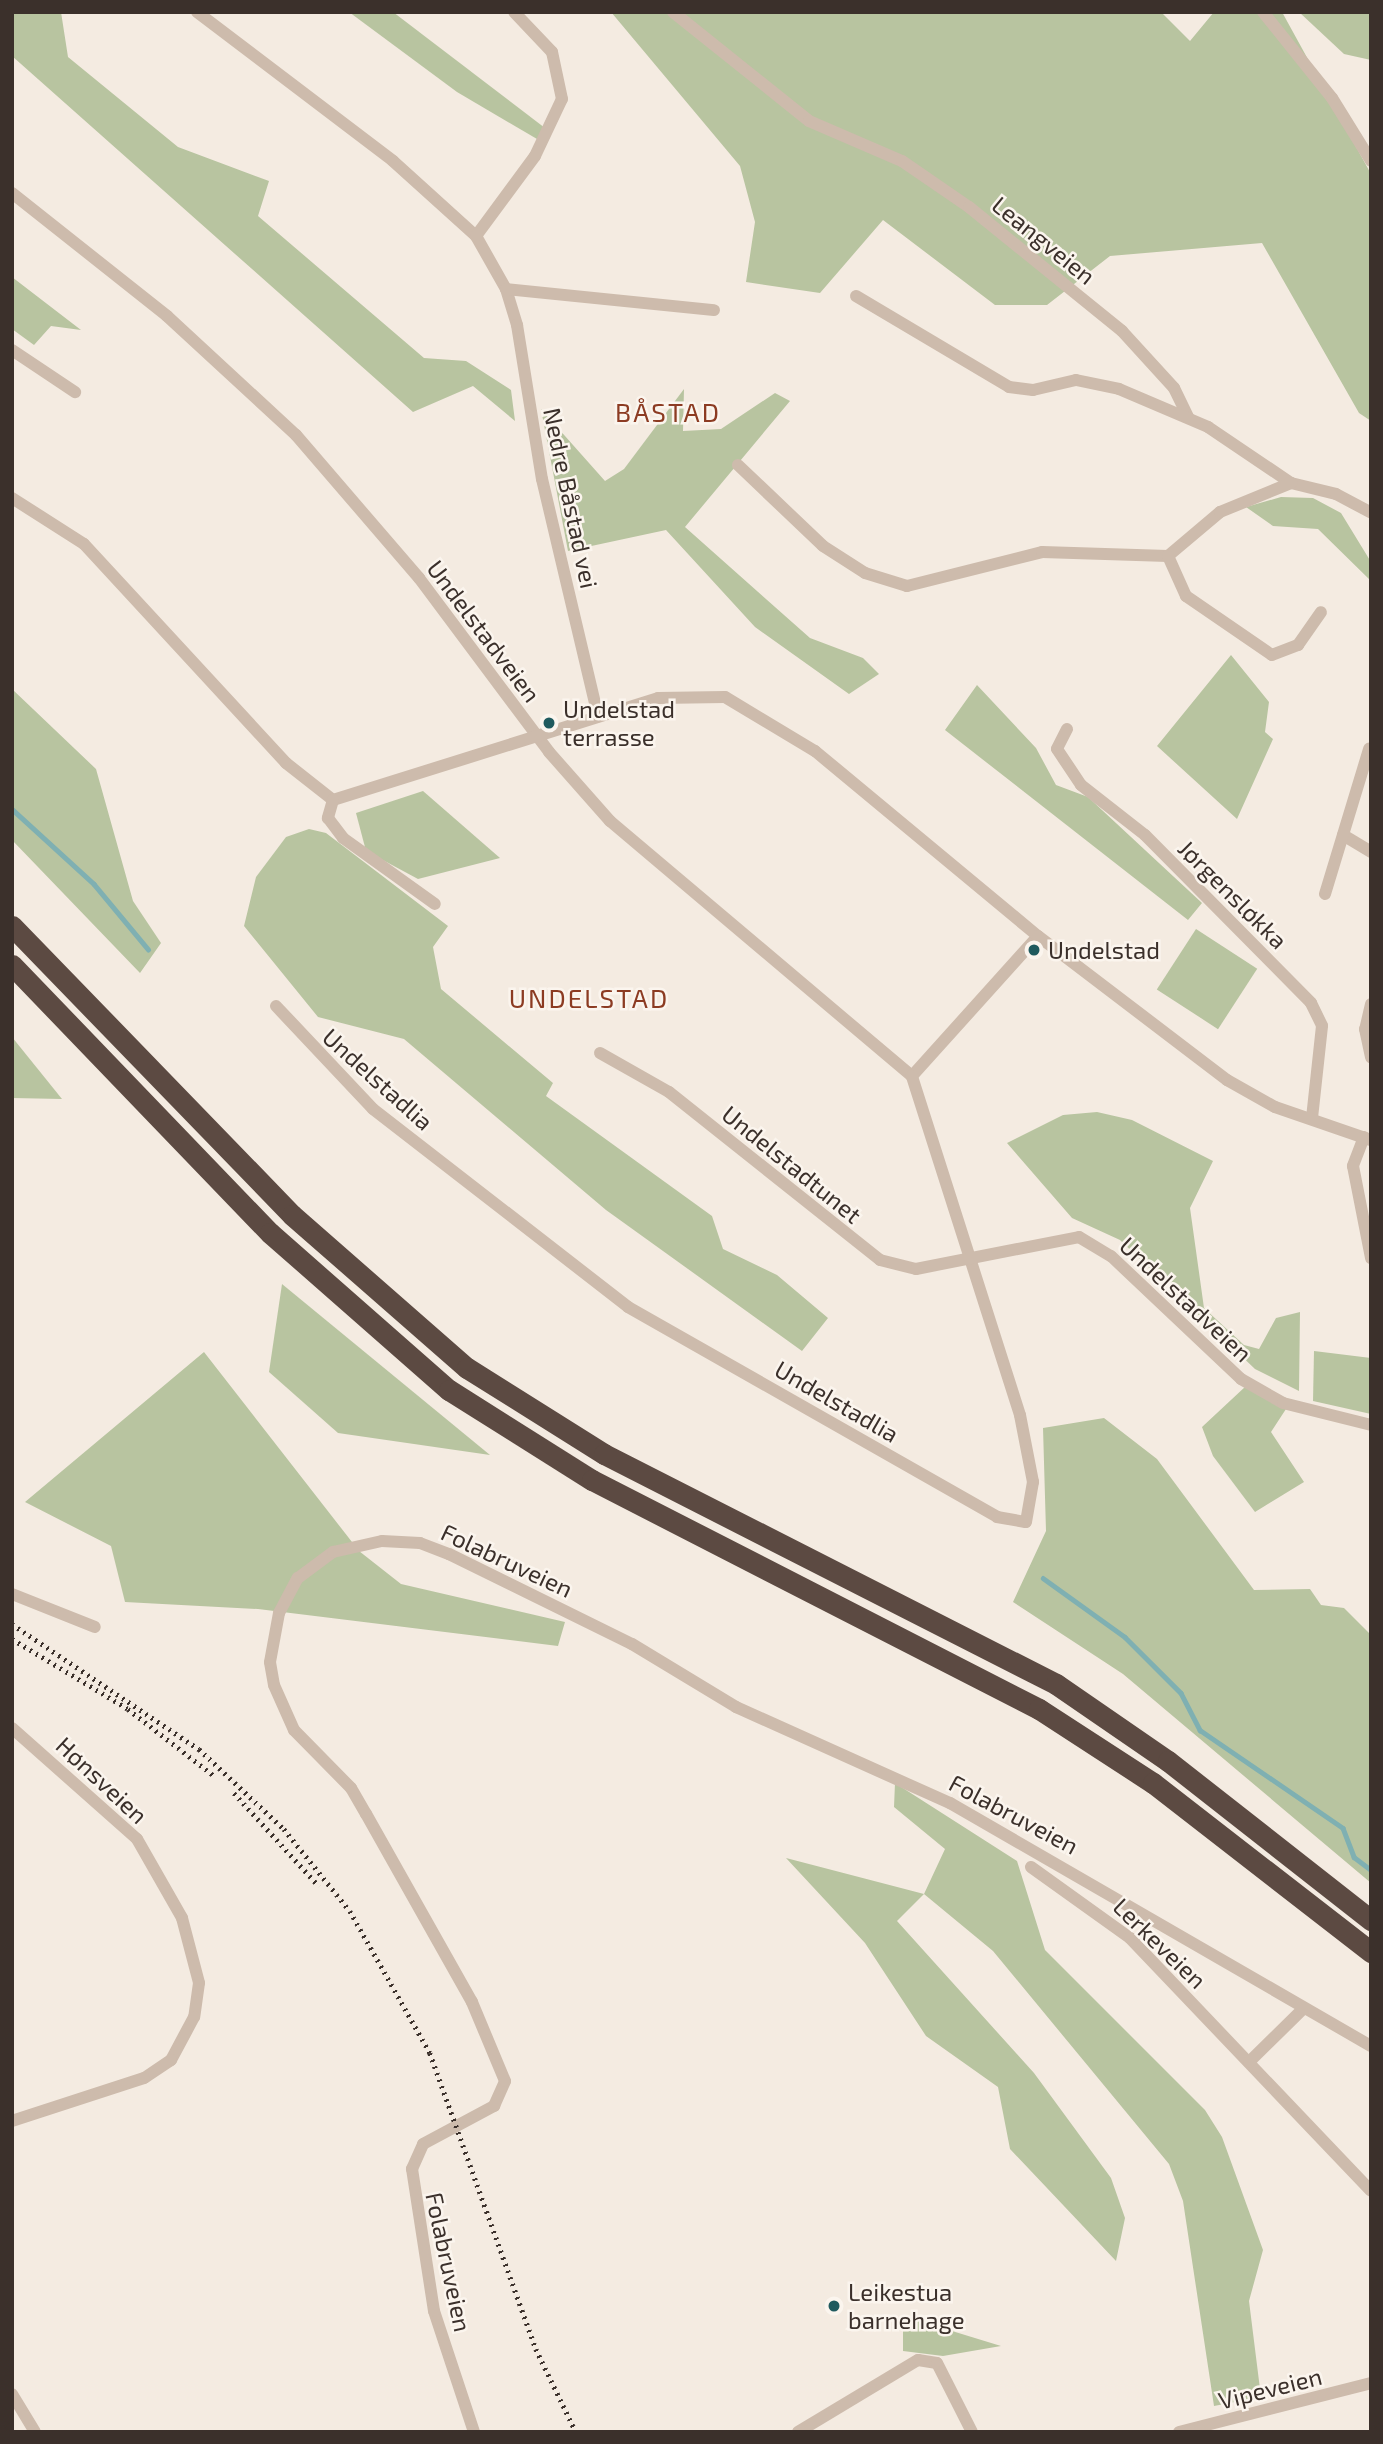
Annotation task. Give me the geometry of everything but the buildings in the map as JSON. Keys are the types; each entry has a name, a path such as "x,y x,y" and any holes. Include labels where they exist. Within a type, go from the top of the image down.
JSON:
{"highway":[{"path":"12,926 302,1223 467,1368 604,1454 1056,1684 1178,1768 1371,1920"},
{"path":"12,965 270,1233 449,1390 592,1480 1028,1703 1153,1783 1371,1952"},
{"path":"1269,1875 1371,1963"}],"street":[{"name":"Nedre Båstad vei","path":"197,12 393,161 476,236 506,289 542,480 598,716"},
{"path":"476,236 535,156 562,99 552,52 514,12"},
{"name":"Leangveien","path":"673,12 808,121 902,161 969,207 1122,331 1174,388 1188,417 1291,484 1336,494 1371,513"},
{"path":"1263,12 1332,98 1371,161"},
{"name":"Undelstadveien","path":"12,193 177,325 288,427 419,578 537,737 619,829 912,1076"},
{"path":"506,289 713,310"},
{"path":"856,296 1009,387 1096,382 1188,417"},
{"path":"12,350 75,392"},
{"path":"738,465 794,524 887,582 926,585 1042,552 1168,556 1220,512 1291,484"},
{"path":"12,498 84,544 286,763 333,800"},
{"path":"1168,556 1186,596 1272,654 1298,645 1321,612"},
{"path":"333,800 598,716 695,695 725,697 758,712 815,751 1038,936 1227,1080 1367,1139 1353,1173 1371,1258"},
{"name":"Jørgensløkka","path":"1067,729 1057,748 1081,785 1145,835 1311,1003 1322,1026 1312,1118"},
{"path":"1325,894 1368,749"},
{"path":"333,800 328,818 343,838 435,904"},
{"path":"1343,835 1371,852"},
{"path":"912,1076 1038,936"},
{"path":"1371,1004 1365,1029 1371,1057"},
{"name":"Undelstadlia","path":"276,1006 373,1109 589,1280 1016,1524 1032,1513 1033,1482 1020,1415 912,1076"},
{"name":"Undelstadtunet","path":"600,1053 669,1092 880,1260 916,1269 970,1259"},
{"name":"Undelstadveien","path":"970,1259 1054,1237 1079,1237 1111,1256 1241,1379 1283,1403 1371,1424"},
{"name":"Folabruveien","path":"474,2432 434,2311 412,2169 423,2144 494,2106 505,2081 472,2002 361,1805 282,1710 270,1662 279,1613 298,1578 333,1552 382,1541 420,1543 449,1554 632,1644 736,1707 950,1803 1371,2046"},
{"path":"12,1594 95,1627"},
{"name":"Hønsveien","path":"12,1728 136,1839 182,1918 199,1983 194,2017 171,2060 144,2078 12,2121"},
{"name":"Lerkeveien","path":"1031,1867 1130,1938 1371,2191"},
{"path":"1249,2062 1304,2008"},
{"path":"798,2432 918,2360 937,2363 972,2432"},
{"name":"Vipeveien","path":"1179,2432 1371,2383"},
{"path":"12,2394 35,2432"}],"green space":[{"path":"12,12 61,12 68,57 178,147 269,181 258,216 424,358 466,361 511,390 515,421 473,386 413,412 12,56"},
{"path":"349,12 393,12 545,128 537,139 457,92"},
{"path":"611,12 1161,12 1190,41 1214,12 1282,12 1371,174 1371,421 1359,413 1262,243 1110,256 1047,305 995,305 883,220 820,293 746,282 755,222 740,166"},
{"path":"1299,12 1371,12 1371,60 1344,54"},
{"path":"12,277 81,330 51,326 34,345 12,329"},
{"path":"684,389 683,431 721,429 775,393 790,401 685,527 810,638 863,658 879,674 849,694 755,627 666,530 568,551 541,409 605,481 624,469"},
{"path":"1281,497 1313,498 1341,513 1371,562 1371,581 1318,529 1273,526 1246,507"},
{"path":"1231,655 1269,702 1265,732 1273,739 1237,819 1157,746"},
{"path":"977,685 1036,748 1056,785 1088,797 1202,903 1188,920 945,730"},
{"path":"12,689 96,769 133,901 161,943 140,973 12,840"},
{"path":"423,791 500,858 418,879 366,851 356,813"},
{"path":"309,829 326,833 448,926 433,947 441,989 553,1083 546,1096 712,1216 723,1249 777,1275 828,1318 802,1351 606,1210 404,1039 318,1017 244,926 256,877 286,837"},
{"path":"1196,929 1257,969 1218,1029 1157,989"},
{"path":"12,1037 62,1099 12,1098"},
{"path":"1097,1112 1132,1120 1213,1161 1190,1208 1204,1308 1244,1345 1259,1349 1276,1318 1300,1312 1299,1391 1255,1369 1120,1240 1072,1218 1007,1143 1063,1115"},
{"path":"282,1284 490,1455 338,1433 269,1372"},
{"path":"1314,1351 1371,1358 1371,1414 1313,1401"},
{"path":"204,1352 359,1551 401,1584 565,1622 558,1646 258,1609 125,1602 111,1546 25,1502"},
{"path":"1246,1386 1286,1409 1271,1432 1304,1482 1255,1512 1213,1456 1202,1427"},
{"path":"1104,1418 1157,1459 1254,1590 1310,1589 1321,1605 1344,1608 1371,1635 1371,1883 1123,1674 1013,1602 1046,1531 1043,1428"},
{"path":"895,1783 1017,1861 1045,1950 1205,2110 1222,2137 1263,2250 1249,2301 1261,2397 1214,2406 1183,2201 1169,2164 993,1951 924,1894 945,1849 894,1807"},
{"path":"786,1858 924,1894 897,1921 1034,2073 1111,2178 1125,2218 1116,2261 1010,2149 998,2087 926,2036 865,1943"},
{"path":"903,2316 1001,2346 943,2356 903,2351"}],"waterway":[{"path":"12,809 94,884 148,949"},
{"path":"1043,1578 1125,1637 1181,1693 1200,1730 1343,1828 1354,1857 1371,1870"}],"railway":[{"path":"12,1624 199,1749 284,1829 350,1911 430,2053 536,2349 576,2432"},
{"path":"12,1639 128,1709 213,1775"},
{"path":"234,1793 319,1886"}],"place":[{"name":"Undelstad terrasse","path":"549,723"},
{"name":"Undelstad","path":"1034,950"},
{"name":"Leikestua barnehage","path":"834,2306"}],"district":[{"name":"BÅSTAD","path":"668,412"},
{"name":"UNDELSTAD","path":"589,998"}]}
